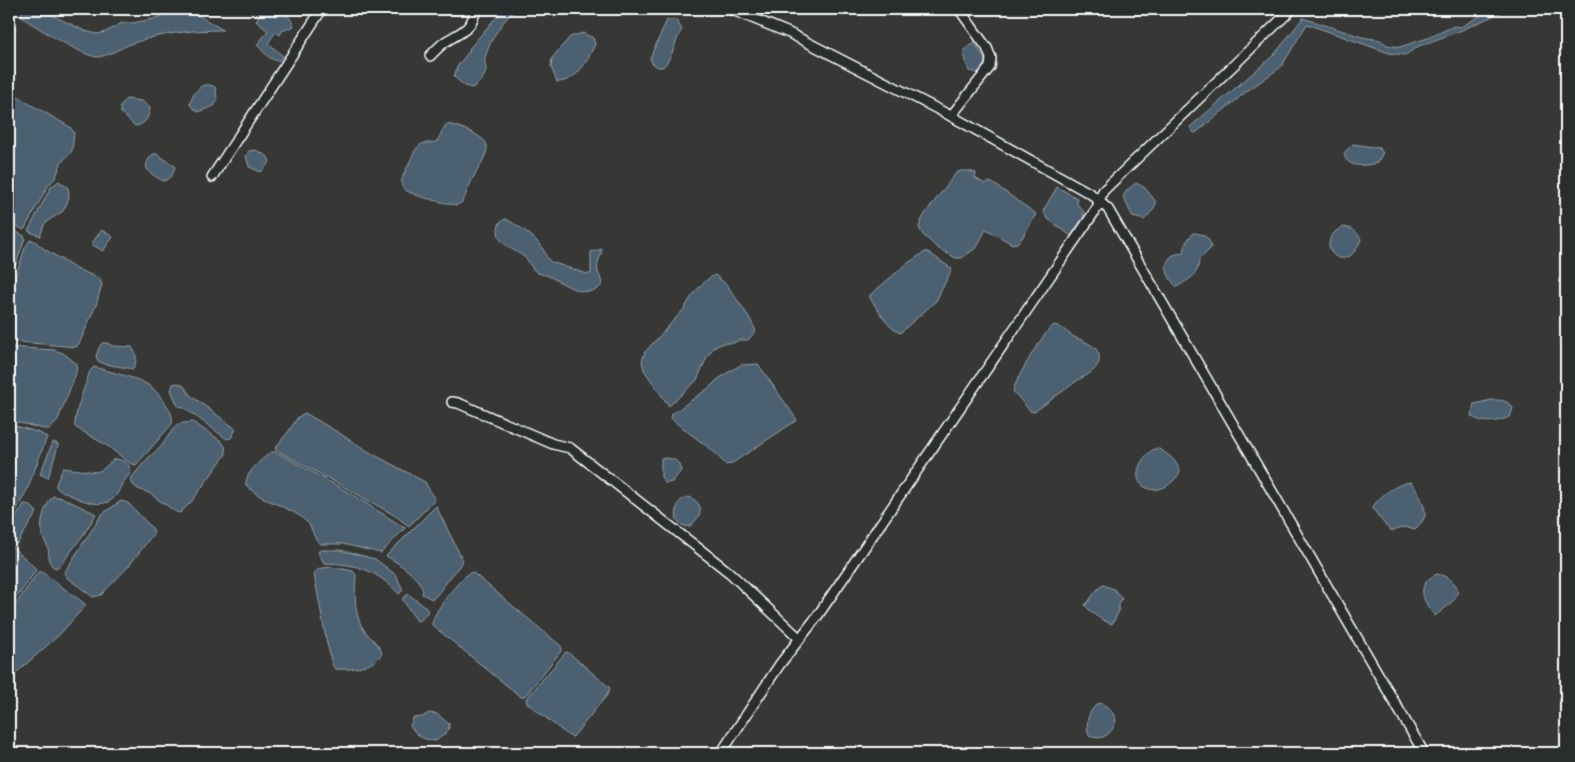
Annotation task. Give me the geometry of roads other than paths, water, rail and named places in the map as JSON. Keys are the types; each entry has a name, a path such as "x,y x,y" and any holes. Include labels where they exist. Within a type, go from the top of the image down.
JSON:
{"street":[{"path":"212,177 322,9"},
{"path":"430,56 442,44 470,26 476,9"},
{"path":"730,9 790,33 951,116 1091,194 1108,209 1424,753"},
{"path":"951,116 990,67 992,58 960,9"},
{"path":"721,753 780,664 816,618 1091,216 1103,191 1292,9"},
{"path":"452,402 458,402 553,444 570,448 730,573 799,638"}],"water":[{"path":"23,9 39,9 85,31 97,34 106,32 122,23 133,23 163,15 187,13 196,14 223,30 166,34 133,43 97,57 70,46 27,21 20,16"},
{"path":"262,9 273,9 285,13 294,26 282,31 280,35 276,32 268,43 283,56 280,60 270,58 257,45 268,31 256,21"},
{"path":"503,9 519,9 508,17 493,38 486,53 486,70 483,78 472,88 465,86 454,77 457,67 469,49"},
{"path":"1491,9 1508,9 1462,30 1419,46 1405,55 1389,53 1307,24 1281,67 1247,91 1197,132 1194,133 1190,127 1274,55 1303,18 1362,37 1380,40 1387,45 1400,47 1428,38 1454,26 1461,27"},
{"path":"667,20 676,20 682,29 672,54 663,67 658,67 652,63 650,58"},
{"path":"583,33 593,38 595,44 589,57 576,74 564,81 557,82 551,67 552,58 570,37"},
{"path":"974,41 986,62 978,73 969,71 963,52 970,45 973,45"},
{"path":"204,85 211,85 216,88 217,101 214,106 198,112 190,105 193,96"},
{"path":"9,92 70,127 74,133 72,151 61,163 56,177 48,186 24,230 9,222"},
{"path":"126,99 142,101 150,108 148,117 142,124 135,126 121,113 120,107"},
{"path":"447,124 457,126 476,135 487,145 484,159 469,186 465,198 456,205 426,198 404,189 402,186 402,180 416,150 422,144 437,141"},
{"path":"1353,144 1379,148 1383,153 1377,163 1367,165 1352,164 1348,162 1344,153"},
{"path":"256,150 268,157 270,162 261,172 249,167 246,156 249,151"},
{"path":"153,154 157,154 175,166 173,174 168,179 163,181 148,170 147,163"},
{"path":"961,171 976,173 975,178 985,184 990,182 994,184 1036,214 1017,243 1012,244 986,229 977,247 962,258 956,258 939,249 923,235 919,228 925,214 956,173"},
{"path":"59,181 68,188 69,197 63,211 45,223 40,236 28,231 51,187"},
{"path":"1136,183 1145,188 1156,202 1154,209 1144,220 1133,217 1123,197 1127,190"},
{"path":"1057,187 1077,198 1077,204 1084,212 1083,218 1071,236 1047,218 1043,211"},
{"path":"506,219 531,236 551,262 587,274 591,274 591,252 602,249 598,263 598,272 602,285 596,290 582,291 536,272 525,258 508,247 500,239 498,229 500,222"},
{"path":"1343,227 1354,230 1361,239 1355,251 1347,257 1340,258 1334,255 1330,249 1329,241 1333,234"},
{"path":"9,228 25,238 9,284"},
{"path":"102,230 113,237 103,251 91,244"},
{"path":"1193,233 1206,237 1210,241 1211,248 1199,260 1195,274 1177,287 1167,272 1167,263 1174,255 1184,253 1186,242"},
{"path":"30,240 35,241 74,268 99,278 102,284 96,305 76,347 9,341 9,296 25,248"},
{"path":"928,252 952,269 936,301 900,333 887,323 870,298 870,295 908,263"},
{"path":"715,275 727,285 749,317 756,331 748,340 724,343 714,347 707,357 697,380 669,406 644,370 642,361 645,352 685,308 697,289"},
{"path":"1054,325 1093,346 1098,353 1099,362 1090,373 1034,412 1030,411 1013,391 1030,356 1049,329"},
{"path":"102,343 112,346 132,347 136,358 133,369 98,361 96,357"},
{"path":"9,347 54,350 63,353 77,364 76,373 57,422 49,429 9,420"},
{"path":"758,364 797,420 731,464 726,465 713,451 675,422 671,418 672,414 730,371 741,365"},
{"path":"94,367 130,377 150,386 156,391 171,412 172,424 136,465 131,464 106,445 75,427 80,400 90,371"},
{"path":"178,383 184,386 190,395 236,429 231,438 227,439 183,407 178,406 171,390 173,384"},
{"path":"1492,400 1509,403 1513,408 1510,417 1485,422 1471,416 1474,404"},
{"path":"305,413 371,453 425,482 435,500 409,526 394,515 276,450 275,448 298,417"},
{"path":"193,422 221,441 225,446 226,454 192,501 180,513 149,493 138,489 131,481 132,477 148,458 161,447 175,426"},
{"path":"9,424 47,437 27,490 14,515 9,520"},
{"path":"53,442 58,444 58,446 48,478 40,474"},
{"path":"1157,448 1171,457 1180,472 1173,481 1164,487 1148,489 1138,479 1138,471 1145,457"},
{"path":"271,452 276,452 348,492 405,528 381,553 343,544 321,544 316,539 307,522 300,516 260,496 246,485 246,480 251,471"},
{"path":"661,458 671,459 679,464 681,471 672,482 665,483 661,477"},
{"path":"114,459 126,462 131,472 114,498 108,502 101,504 86,502 56,487 63,468 96,472 102,470"},
{"path":"1410,482 1420,498 1425,516 1414,530 1406,527 1392,531 1373,509 1374,505 1390,490"},
{"path":"53,496 63,498 96,514 84,534 60,566 55,568 49,561 48,548 43,537 42,528 44,513"},
{"path":"689,497 695,500 700,507 700,511 697,519 689,527 682,525 677,520 676,512 679,502"},
{"path":"121,501 128,503 153,529 154,533 128,567 101,595 93,597 66,577 64,573 102,514"},
{"path":"24,504 30,505 37,512 17,544 9,539 9,525"},
{"path":"436,506 463,561 432,599 422,594 423,590 417,579 402,566 386,556"},
{"path":"9,544 36,570 9,609"},
{"path":"321,550 340,550 375,559 396,575 403,590 399,594 382,579 365,570 346,565 324,563 318,552"},
{"path":"332,567 353,571 356,575 355,589 358,618 365,631 377,644 382,653 368,665 335,669 332,664 314,574 319,569"},
{"path":"38,572 42,572 85,604 85,606 59,635 9,677 9,614"},
{"path":"472,572 561,646 562,650 525,696 521,697 432,625 436,612 448,596 461,580"},
{"path":"1437,574 1452,581 1457,588 1457,593 1456,597 1435,616 1424,599 1423,588 1430,578"},
{"path":"1103,585 1114,589 1122,599 1119,604 1119,611 1112,624 1097,617 1085,605"},
{"path":"408,594 428,611 421,620 417,621 402,599"},
{"path":"566,652 610,688 607,695 573,737 569,736 527,703 526,699"},
{"path":"1098,703 1109,709 1116,720 1112,730 1106,736 1098,738 1089,736 1087,722 1092,710"},
{"path":"429,713 437,714 449,724 447,732 436,741 421,737 410,726 413,718 422,717"}]}
